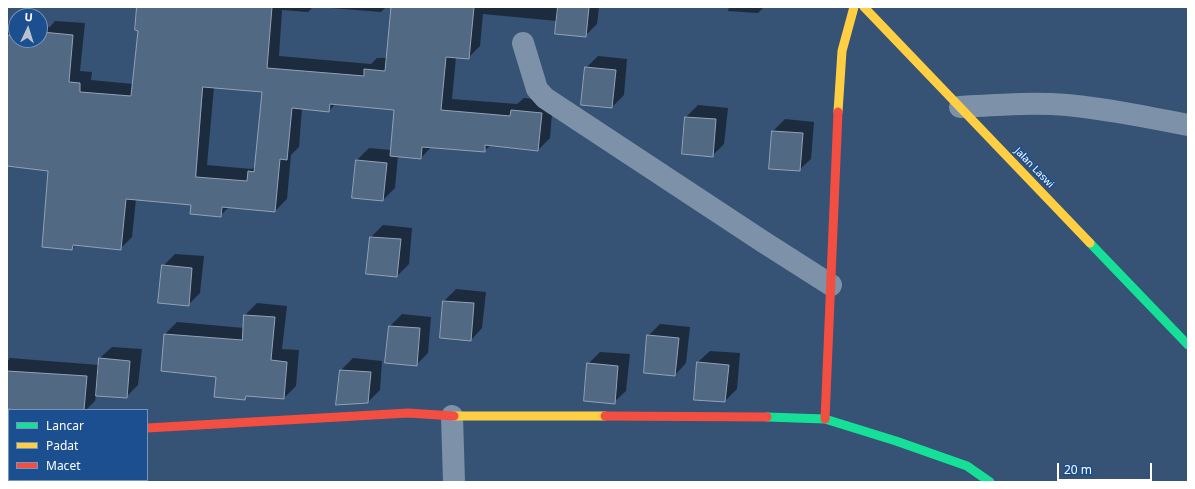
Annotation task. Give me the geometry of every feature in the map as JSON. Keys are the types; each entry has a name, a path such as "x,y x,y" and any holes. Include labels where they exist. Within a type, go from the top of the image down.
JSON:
{"street":[{"path":"825,419 839,84 842,51 854,7"},
{"name":"Jalan Laswi","path":"864,7 1188,345"},
{"path":"523,43 537,89 545,98 755,237 831,285"},
{"path":"960,107 1021,103 1067,105 1128,113 1188,125"},
{"path":"148,428 408,413 452,416 747,416 825,419 896,441 968,466 990,482"},
{"path":"452,416 454,482"}],"building":[{"path":"137,7 272,7 267,68 364,76 364,69 385,71 391,7 474,7 469,59 446,57 441,110 510,116 511,110 542,113 538,151 485,145 485,152 422,147 421,159 390,156 394,110 330,104 329,112 292,108 287,160 280,159 275,212 222,207 221,217 190,214 191,205 126,199 121,250 73,245 72,250 42,247 48,171 7,166 7,35 8,48 48,48 48,33 73,35 69,82 80,83 80,92 131,96 138,31 135,30","holes":["203,87 262,92 254,172 248,171 247,181 196,177"]},
{"path":"558,7 589,7 586,37 555,34"},
{"path":"585,67 616,70 612,108 581,105"},
{"path":"685,117 716,119 713,157 682,154"},
{"path":"772,131 803,133 800,171 769,169"},
{"path":"356,160 387,163 383,201 352,198"},
{"path":"370,237 401,239 397,277 366,274"},
{"path":"162,265 192,268 189,306 158,303"},
{"path":"443,301 474,303 471,341 440,338"},
{"path":"244,315 275,317 271,360 287,362 284,399 246,396 245,400 214,397 216,377 161,371 164,334 242,340"},
{"path":"389,326 420,328 417,366 385,363"},
{"path":"647,335 679,338 675,376 644,373"},
{"path":"99,358 130,361 127,398 96,396"},
{"path":"697,362 729,365 725,402 694,400"},
{"path":"587,363 618,366 615,404 584,401"},
{"path":"340,370 371,372 368,403 336,405"},
{"path":"7,371 87,376 84,409 7,409"}],"traffic: fast":[{"path":"1090,243 1188,345"},
{"path":"767,417 825,419 896,441 967,466 990,482"}],"traffic: slow":[{"path":"838,112 842,51 854,7"},
{"path":"864,7 1090,243"},
{"path":"454,416 605,416"}],"traffic: jam":[{"path":"825,419 838,112"},
{"path":"148,428 408,413 454,416"},
{"path":"605,416 767,417"}]}
